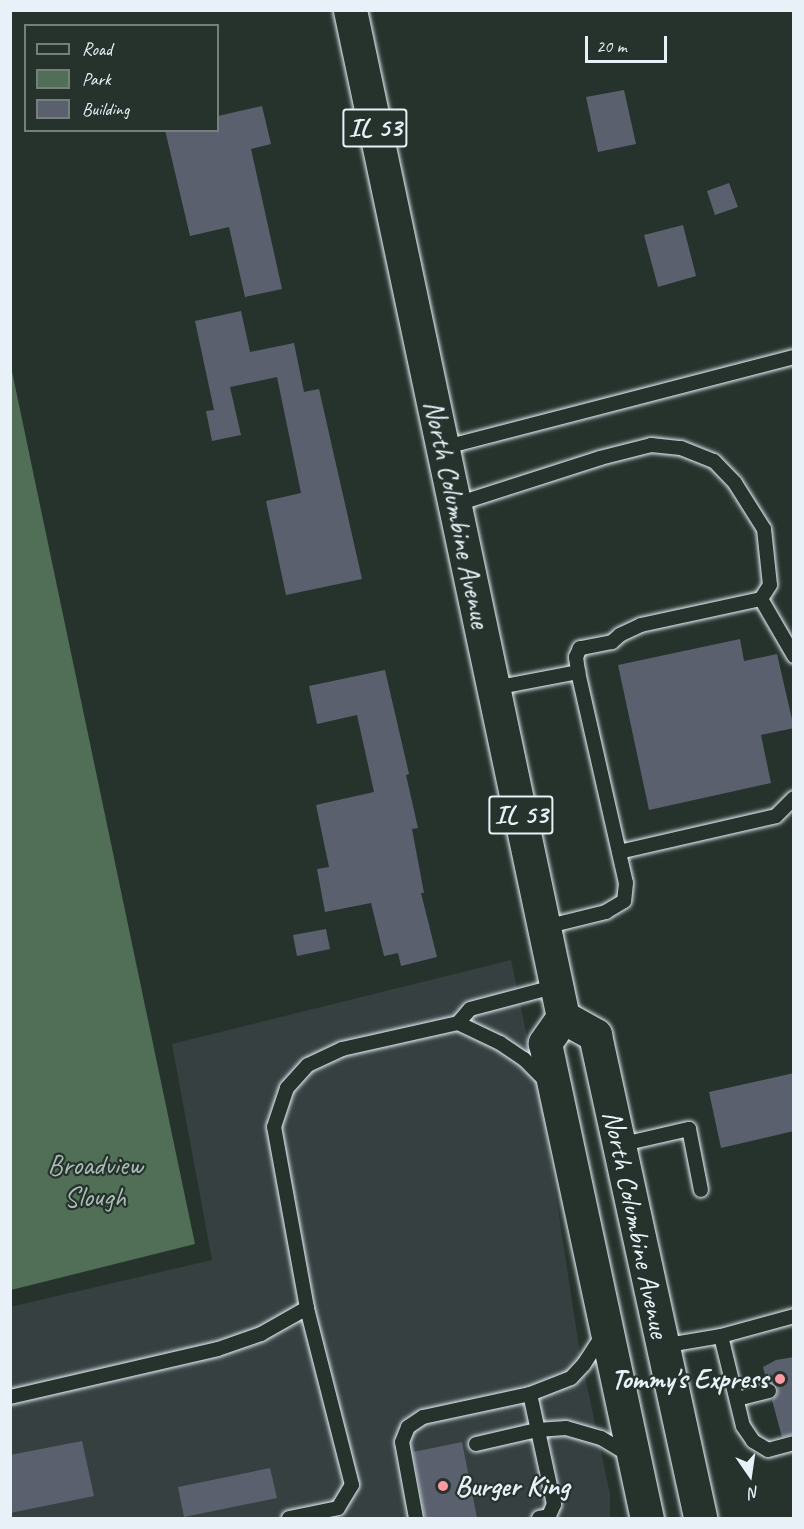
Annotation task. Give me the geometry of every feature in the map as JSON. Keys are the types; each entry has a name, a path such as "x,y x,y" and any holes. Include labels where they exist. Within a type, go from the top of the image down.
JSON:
{"main road":[{"name":"North Columbine Avenue","path":"350,10 560,1002 545,1043 635,1459 643,1513"},
{"name":"North Columbine Avenue","path":"560,1002 595,1035 700,1518"},
{"path":"687,1461 712,1515 717,1518"}],"lane":[{"path":"442,448 794,357"},
{"path":"454,505 610,455 651,445 681,448 714,461 735,483 764,530 770,585 761,599 641,625 612,642 580,648 576,657 578,672 626,883 624,901 606,912 545,927"},
{"path":"761,599 794,657"},
{"path":"494,688 578,672"},
{"path":"619,852 776,816 794,798"},
{"path":"289,1518 338,1508 352,1485 307,1308 274,1127 286,1088 308,1065 342,1049 458,1023 470,1009 560,1002"},
{"path":"458,1023 500,1043 524,1059 556,1091"},
{"path":"619,1145 689,1129 701,1190"},
{"path":"10,1397 218,1349 261,1334 307,1308"},
{"path":"662,1346 721,1336 794,1316"},
{"path":"416,1518 402,1442 408,1427 423,1417 530,1394 571,1378 584,1364 607,1328"},
{"path":"721,1336 743,1426 753,1441 768,1450 794,1443"},
{"path":"737,1399 769,1391"},
{"path":"530,1394 554,1504 549,1516 539,1518"},
{"path":"476,1444 537,1430 566,1428 600,1438 635,1459"}],"shaded area":[{"path":"511,960 544,1118 580,1353 610,1494 610,1518 11,1518 10,1307 212,1260 172,1044"}],"green space":[{"name":"Broadview Slough","path":"10,362 195,1244 11,1290 10,1290"}],"building":[{"path":"624,90 636,144 598,152 586,97"},
{"path":"262,106 271,144 251,149 282,289 245,297 229,227 190,236 165,132 219,132 219,116"},
{"path":"729,183 738,207 715,215 707,191"},
{"path":"683,225 696,276 658,287 644,235"},
{"path":"241,311 250,352 294,343 304,392 319,389 362,579 286,595 266,501 301,493 277,377 230,387 241,435 212,441 206,411 214,410 195,321"},
{"path":"740,639 744,661 777,654 794,728 761,735 771,783 649,810 618,665"},
{"path":"385,670 409,774 406,775 418,828 412,829 424,893 421,893 437,957 401,966 398,953 384,956 371,903 325,912 317,869 329,867 316,805 374,792 357,715 317,724 309,686"},
{"path":"326,929 330,949 297,956 293,935"},
{"path":"794,1073 794,1131 721,1148 709,1092"},
{"name":"Tommy's Express","path":"794,1357 794,1434 782,1437 772,1400 778,1388 767,1382 763,1367 776,1360"},
{"path":"82,1441 94,1496 10,1513 10,1455"},
{"name":"Burger King","path":"462,1442 477,1518 425,1518 413,1452"},
{"path":"270,1468 277,1498 184,1517 178,1487"}],"place":[{"name":"Tommy's Express","path":"780,1379"},
{"name":"Burger King","path":"443,1486"}]}
